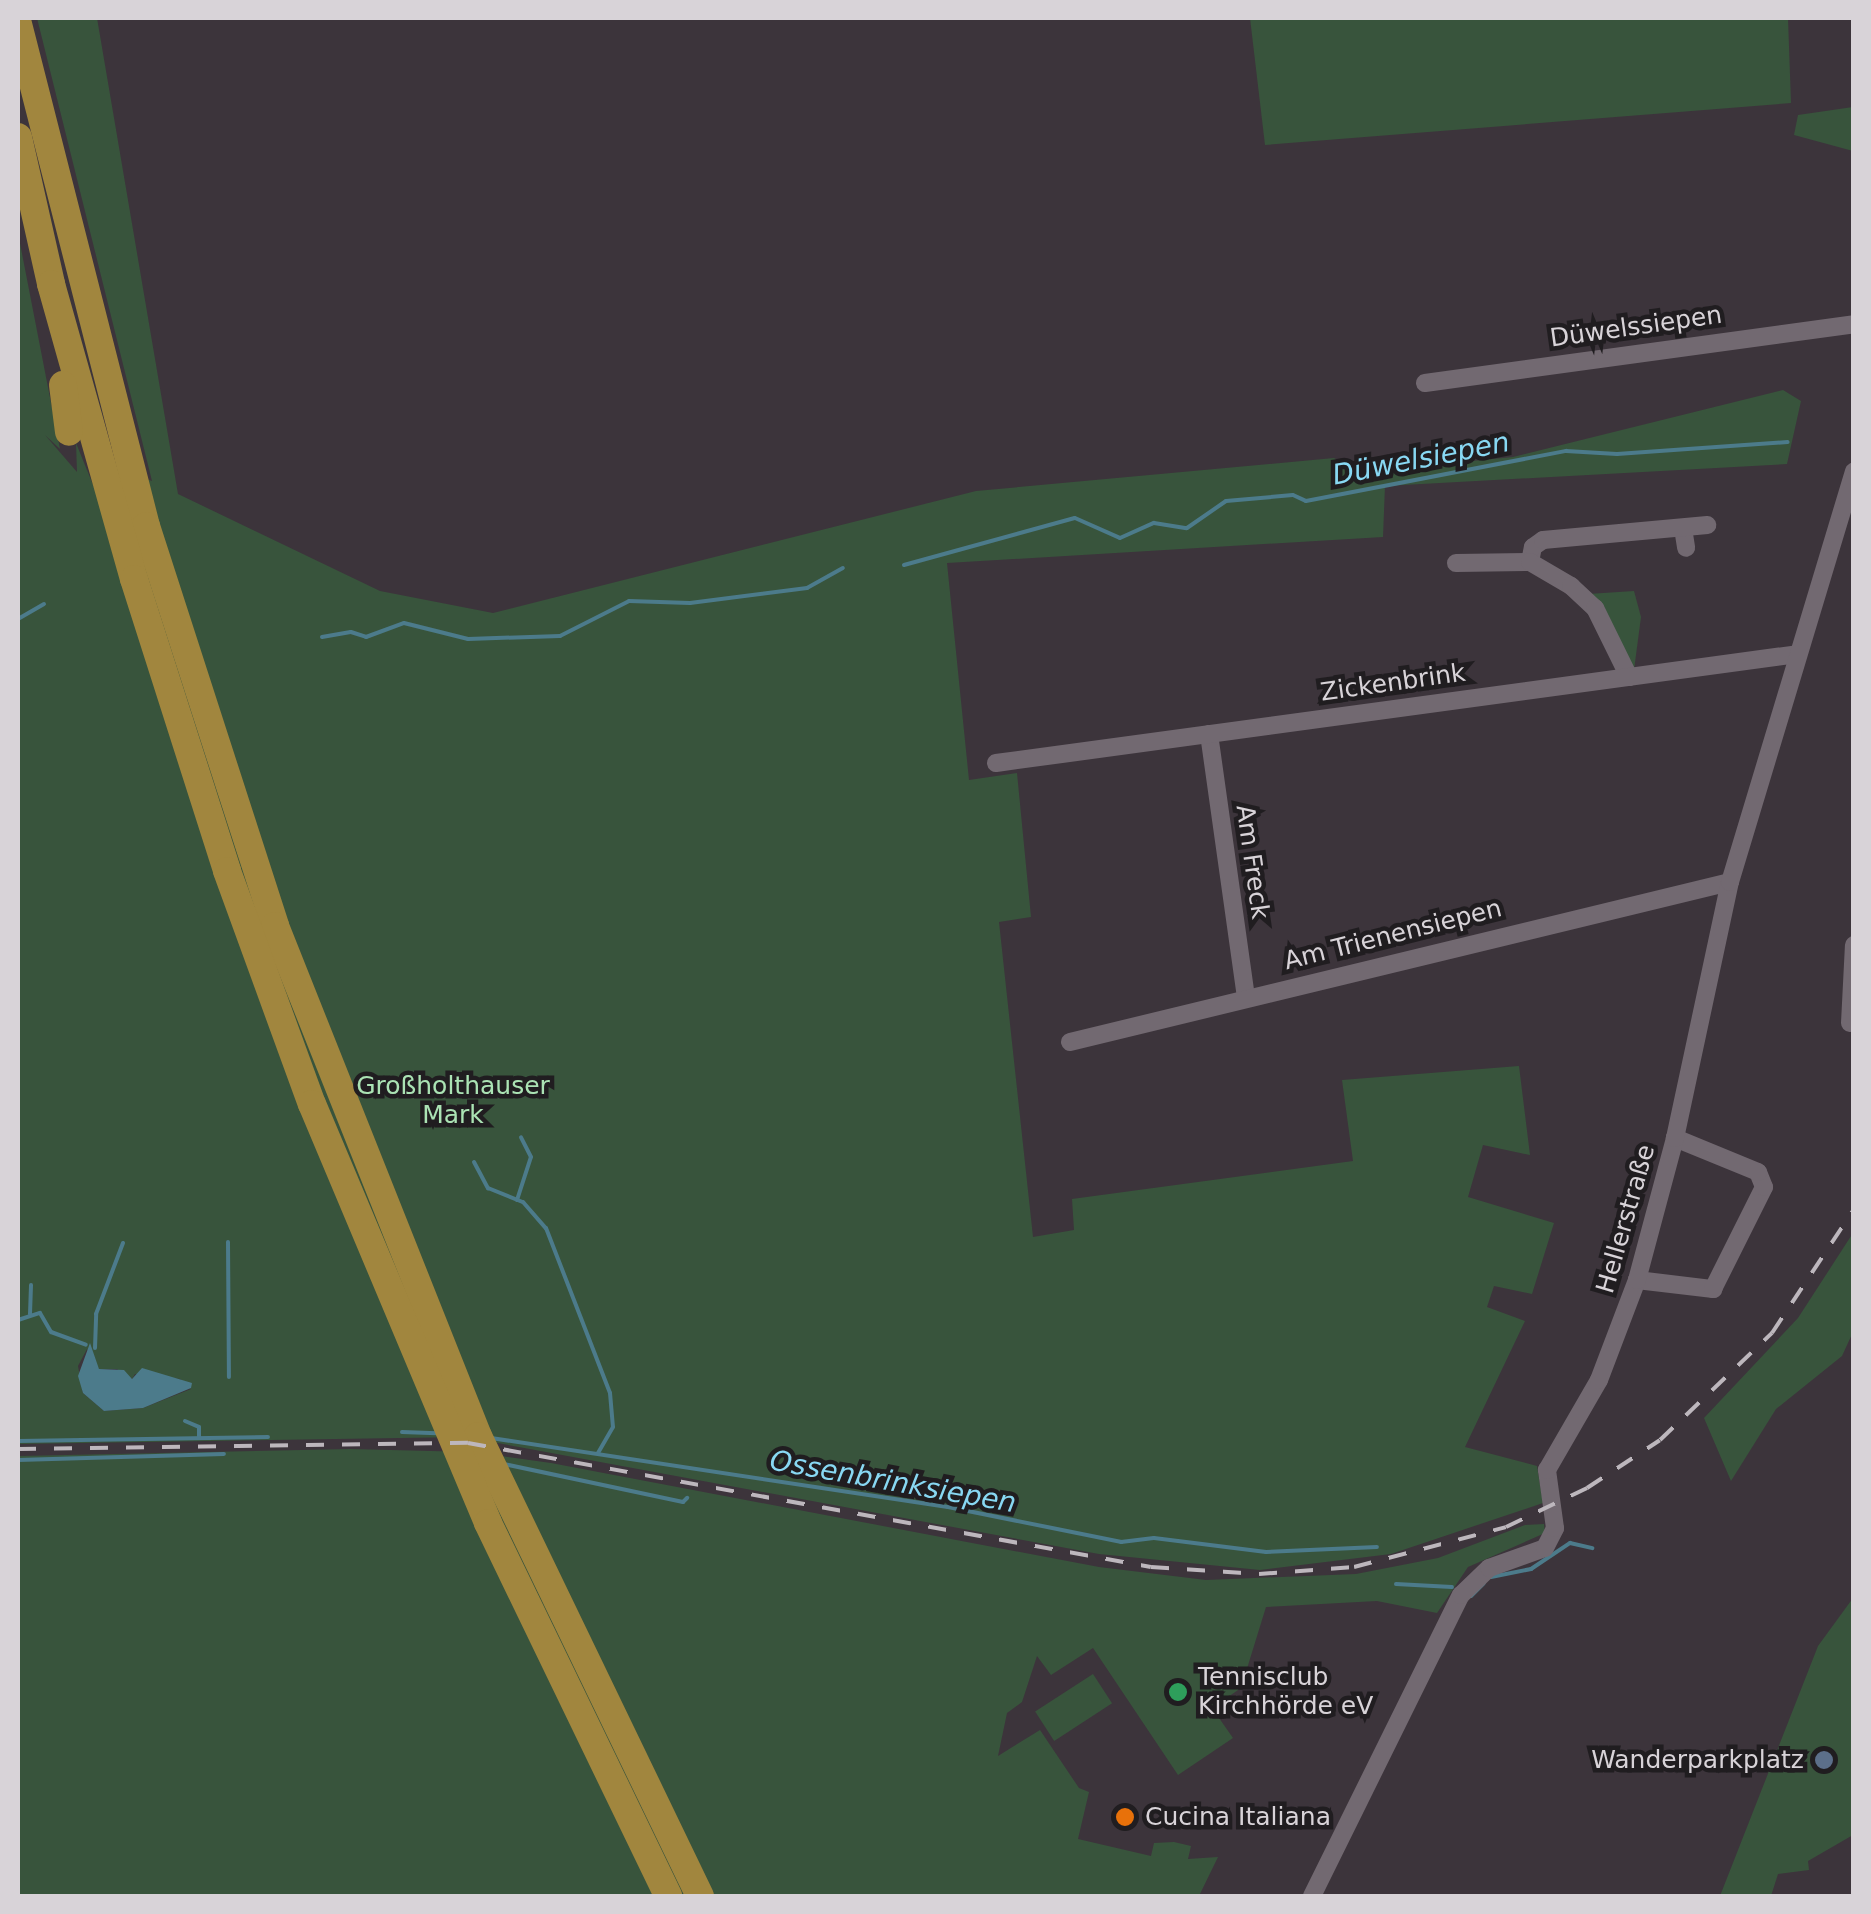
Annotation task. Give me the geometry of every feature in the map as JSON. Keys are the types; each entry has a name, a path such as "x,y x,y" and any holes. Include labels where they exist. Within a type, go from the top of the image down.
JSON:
{"highway":[{"path":"18,24 109,386 194,683 275,926 539,1603 694,1886"},
{"path":"18,137 51,284 103,477 227,871 364,1238 539,1603 663,1887"},
{"path":"51,284 68,432"},
{"path":"109,386 144,468"},
{"path":"179,790 227,871"},
{"path":"270,869 275,926"}],"street":[{"name":"Düwelssiepen","path":"1425,383 1854,324"},
{"name":"Hellerstraße","path":"1312,1896 1461,1595 1489,1568 1545,1548 1552,1536 1548,1470 1598,1380 1637,1280 1675,1138 1730,882 1853,477"},
{"path":"1530,562 1533,546 1543,540 1707,526"},
{"path":"1683,528 1686,548"},
{"path":"1456,563 1530,562 1595,608 1629,677"},
{"name":"Zickenbrink","path":"996,762 1798,654"},
{"name":"Am Freck","path":"1209,734 1246,998"},
{"name":"Am Trienensiepen","path":"1070,1042 1730,882"},
{"path":"1850,1023 1854,944"},
{"path":"1637,1280 1712,1290 1764,1188 1758,1172 1675,1138"}],"green space":[{"name":"Großholthauser Mark","path":"37,18 97,18 178,494 380,591 493,613 976,491 1334,458 1358,472 1513,457 1783,390 1801,401 1787,464 1385,486 1383,537 947,563 969,780 1017,773 1031,917 999,922 1033,1237 1074,1230 1072,1199 1353,1161 1342,1080 1519,1066 1530,1155 1483,1145 1468,1197 1554,1223 1532,1294 1494,1286 1487,1307 1525,1321 1465,1447 1537,1466 1543,1503 1391,1554 1260,1570 1099,1554 465,1437 18,1444 18,233 60,449 45,435 77,472 76,443 98,497 139,476 152,481","holes":["87,1349 99,1369 117,1369 132,1379 135,1374 180,1379 191,1389 143,1408 104,1411 83,1393 78,1366"]},
{"path":"1250,18 1788,18 1791,103 1265,145"},
{"path":"1853,107 1853,151 1794,135 1798,115"},
{"path":"1634,591 1641,617 1634,670 1588,594"},
{"path":"1853,1233 1853,1332 1842,1356 1776,1409 1731,1481 1704,1418 1798,1318"},
{"path":"350,1449 471,1452 551,1463 1099,1567 1206,1580 1356,1574 1438,1558 1525,1525 1544,1524 1545,1533 1468,1567 1437,1613 1377,1601 1266,1607 1241,1688 1212,1708 1233,1738 1178,1775 1093,1648 1051,1675 1037,1656 1022,1702 1007,1713 998,1756 1040,1730 1079,1788 1089,1792 1078,1839 1151,1856 1154,1843 1174,1842 1191,1846 1188,1859 1218,1857 1199,1896 18,1896 18,1456"},
{"path":"1853,1598 1853,1835 1808,1861 1809,1870 1778,1874 1771,1896 1720,1896 1818,1646"},
{"path":"1093,1674 1112,1703 1054,1741 1035,1712"}],"water":[{"path":"90,1343 99,1369 124,1370 132,1379 142,1368 192,1383 191,1388 143,1408 104,1411 83,1393 78,1376"}],"waterway":[{"name":"Düwelsiepen","path":"904,565 1075,518 1120,538 1154,523 1187,528 1226,501 1293,495 1306,501 1566,451 1617,454 1788,442"},
{"name":"Düwelsiepen","path":"322,637 351,632 366,637 404,623 468,639 560,636 629,601 690,603 807,588 843,568"},
{"name":"Düwelsiepen","path":"18,619 44,604"},
{"path":"517,1200 531,1157 521,1137"},
{"path":"474,1162 488,1188 523,1202 546,1228 610,1393 613,1427 598,1453"},
{"path":"228,1242 229,1377"},
{"path":"95,1348 96,1314 123,1243"},
{"path":"30,1314 31,1285"},
{"path":"18,1320 40,1313 51,1332 86,1345"},
{"path":"185,1421 199,1427 199,1438"},
{"name":"Ossenbrinksiepen","path":"402,1432 437,1433"},
{"name":"Ossenbrinksiepen","path":"18,1441 268,1437"},
{"path":"491,1438 948,1507 1121,1542 1154,1538 1266,1552 1377,1547"},
{"path":"18,1460 224,1454"},
{"path":"504,1464 683,1502 687,1498"},
{"name":"Ossenbrinksiepen","path":"1491,1577 1531,1569 1570,1543 1592,1548"},
{"name":"Ossenbrinksiepen","path":"1471,1596 1484,1583"},
{"name":"Ossenbrinksiepen","path":"1396,1584 1452,1587"}],"railway":[{"path":"18,1449 468,1443 1151,1567 1259,1574 1354,1567 1506,1527 1587,1488 1660,1440 1772,1333 1854,1209"}],"place":[{"name":"Tennisclub Kirchhörde eV","path":"1178,1692"},
{"name":"Wanderparkplatz","path":"1824,1760"},
{"name":"Cucina Italiana","path":"1125,1817"}]}
